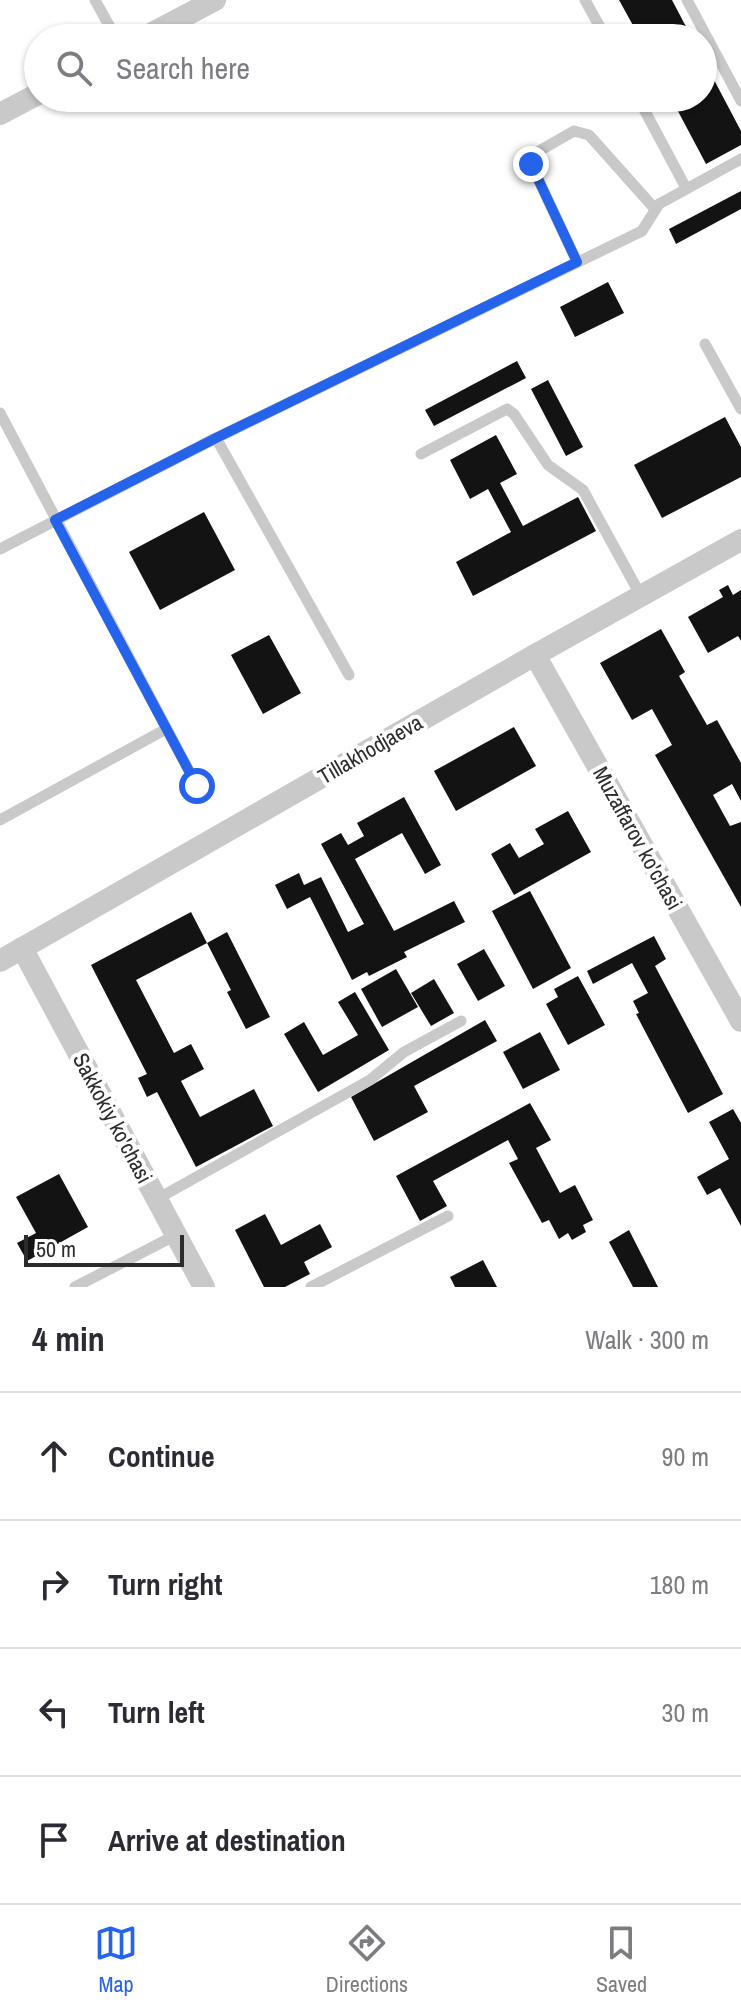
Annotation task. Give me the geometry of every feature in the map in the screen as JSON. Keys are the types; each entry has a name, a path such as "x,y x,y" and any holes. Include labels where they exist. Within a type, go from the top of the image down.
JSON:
{"street":[{"path":"170,24 215,0"},
{"path":"0,114 24,101"},
{"name":"Tillakhodjaeva","path":"0,961 741,540"},
{"name":"Muzaffarov ko'chasi","path":"535,655 741,1021"},
{"name":"Sakkokiy ko'chasi","path":"22,948 204,1287"}],"lane":[{"path":"95,0 108,24"},
{"path":"585,0 598,24"},
{"path":"687,0 700,24"},
{"path":"717,56 741,101"},
{"path":"645,112 686,188"},
{"path":"577,262 531,164 532,155 574,131 589,135 655,209"},
{"path":"0,549 216,438 642,231 659,204 741,159"},
{"path":"705,344 741,409"},
{"path":"421,454 507,409 514,414 548,465 583,490 641,596"},
{"path":"0,413 197,786"},
{"path":"216,438 349,675"},
{"path":"0,820 166,729"},
{"path":"157,1199 370,1080 404,1052 461,1021"},
{"path":"311,1287 448,1216"},
{"path":"75,1287 176,1235"}],"building":[{"path":"619,0 672,0 685,24 632,24"},
{"path":"717,86 741,131 741,145 706,164 678,112 717,112"},
{"path":"741,191 741,209 676,244 669,229"},
{"path":"608,282 624,313 575,337 560,307"},
{"path":"517,361 526,378 434,426 425,410"},
{"path":"548,380 583,447 566,456 531,389"},
{"path":"725,417 741,447 741,477 662,518 634,465"},
{"path":"496,435 517,474 500,483 523,526 578,497 596,531 473,596 456,562 511,532 488,489 470,499 450,460"},
{"path":"204,512 235,570 160,610 129,552"},
{"path":"728,585 733,595 741,590 741,641 738,636 708,653 688,617 723,597 719,590"},
{"path":"661,629 685,672 679,676 707,725 717,720 741,763 741,801 732,784 713,795 730,826 741,822 741,907 655,755 672,745 652,709 632,720 600,663"},
{"path":"269,635 301,693 263,714 231,655"},
{"path":"514,727 536,766 456,811 434,771"},
{"path":"404,797 441,865 425,874 402,833 355,859 394,931 454,901 465,922 404,952 407,957 369,976 367,972 352,980 310,897 287,909 275,885 299,873 304,885 321,877 348,932 364,924 321,844 341,833 348,845 364,836 357,823"},
{"path":"568,811 591,852 514,895 491,854 510,843 519,858 544,844 535,829"},
{"path":"530,891 571,968 533,989 492,911"},
{"path":"191,912 207,943 136,980 174,1053 191,1044 204,1069 181,1081 200,1117 254,1089 273,1126 196,1167 157,1092 147,1097 138,1078 147,1074 91,965"},
{"path":"227,932 270,1017 246,1029 227,992 231,990 207,943"},
{"path":"654,936 666,959 655,966 723,1094 688,1113 636,1014 639,1013 633,1001 648,993 632,963 593,984 587,971"},
{"path":"484,949 505,986 478,1001 457,964"},
{"path":"396,969 418,1007 382,1027 361,989"},
{"path":"578,976 605,1025 568,1045 546,1004 558,997 554,989"},
{"path":"434,979 454,1013 431,1026 411,993"},
{"path":"355,992 389,1050 318,1092 284,1034 304,1022 323,1055 358,1035 338,1002"},
{"path":"485,1020 497,1041 414,1086 428,1112 374,1141 351,1097"},
{"path":"540,1032 560,1070 523,1089 503,1052"},
{"path":"530,1103 551,1140 536,1148 560,1193 575,1185 593,1220 583,1225 586,1232 572,1240 568,1233 559,1239 549,1220 542,1223 509,1163 518,1159 508,1140 433,1181 447,1206 420,1221 396,1176"},
{"path":"733,1109 741,1123 741,1226 720,1188 707,1195 697,1177 729,1159 709,1122"},
{"path":"59,1174 88,1227 27,1261 17,1243 36,1233 16,1197"},
{"path":"265,1214 281,1245 320,1224 332,1247 304,1262 310,1274 285,1287 264,1287 235,1230"},
{"path":"629,1230 658,1287 633,1287 609,1242"},
{"path":"483,1260 497,1287 455,1287 450,1277"}],"route":[{"path":"197,786 55,520 577,262 531,164"}]}
